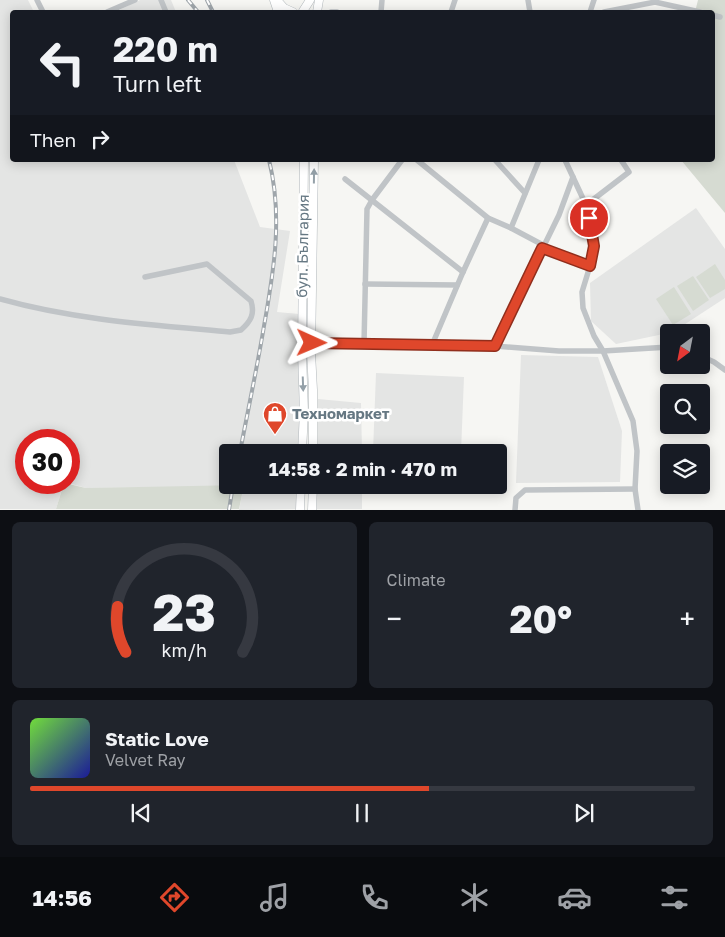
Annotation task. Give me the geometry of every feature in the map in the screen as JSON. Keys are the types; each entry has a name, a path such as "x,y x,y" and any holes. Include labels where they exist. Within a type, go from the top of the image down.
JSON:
{"main road":[{"path":"276,0 288,10"},
{"name":"бул. България","path":"302,444 304,162"},
{"name":"бул. България","path":"313,444 314,162"},
{"path":"300,510 301,494"},
{"path":"312,510 313,494"}],"street":[{"path":"112,10 135,0"},
{"path":"613,10 655,1 692,10"},
{"path":"715,16 720,17"},
{"path":"364,344 367,209 400,162"},
{"path":"419,162 488,218 511,228 542,247 590,266"},
{"path":"498,162 525,193"},
{"path":"511,228 538,162"},
{"path":"566,162 586,204 594,246 582,292 583,308 633,422 637,451 635,490 638,510"},
{"path":"586,204 628,172 622,162"},
{"path":"495,346 559,215 573,177"},
{"path":"345,178 463,272"},
{"path":"432,345 488,218"},
{"path":"0,299 42,310 139,324 230,332 241,330 253,316 251,301 207,264 146,277"},
{"path":"365,284 457,285"},
{"path":"312,343 495,346 603,351 660,348"},
{"path":"710,360 725,370"},
{"path":"515,510 516,498 525,490 635,490"}],"shaded area":[{"path":"0,0 28,0 33,10 10,10 10,162 235,162 260,227 290,231 277,312 299,314 299,444 219,444 219,487 86,488 80,486 80,429 15,429 15,494 61,494 56,509 0,509"},
{"path":"140,0 171,0 175,10 119,10"},
{"path":"698,0 725,0 725,213 683,162 715,162 715,10 696,10"},
{"path":"696,208 725,249 725,298 685,324 660,324 660,335 616,344 591,321 590,283"},
{"path":"715,264 725,280 725,289 710,298 696,277"},
{"path":"693,276 709,300 693,311 677,286"},
{"path":"674,287 691,314 672,324 656,299"},
{"path":"521,355 598,357 622,431 620,482 516,483"},
{"path":"376,373 464,377 461,444 373,444"},
{"path":"318,399 361,403 362,444 318,444"},
{"path":"219,485 219,494 242,494 239,509 56,509 61,494 80,494 80,487"},
{"path":"242,494 298,494 297,509 239,510"},
{"path":"317,494 362,494 362,509 317,509"}],"railway":[{"path":"188,0 196,10"},
{"path":"207,0 212,10"},
{"path":"242,444 274,264 276,202 269,162"},
{"path":"229,510 232,494"}],"place":[{"name":"Техномаркет","path":"275,435"}],"route":[{"path":"312,343 495,346 542,248 590,266 594,246 589,218"}]}
